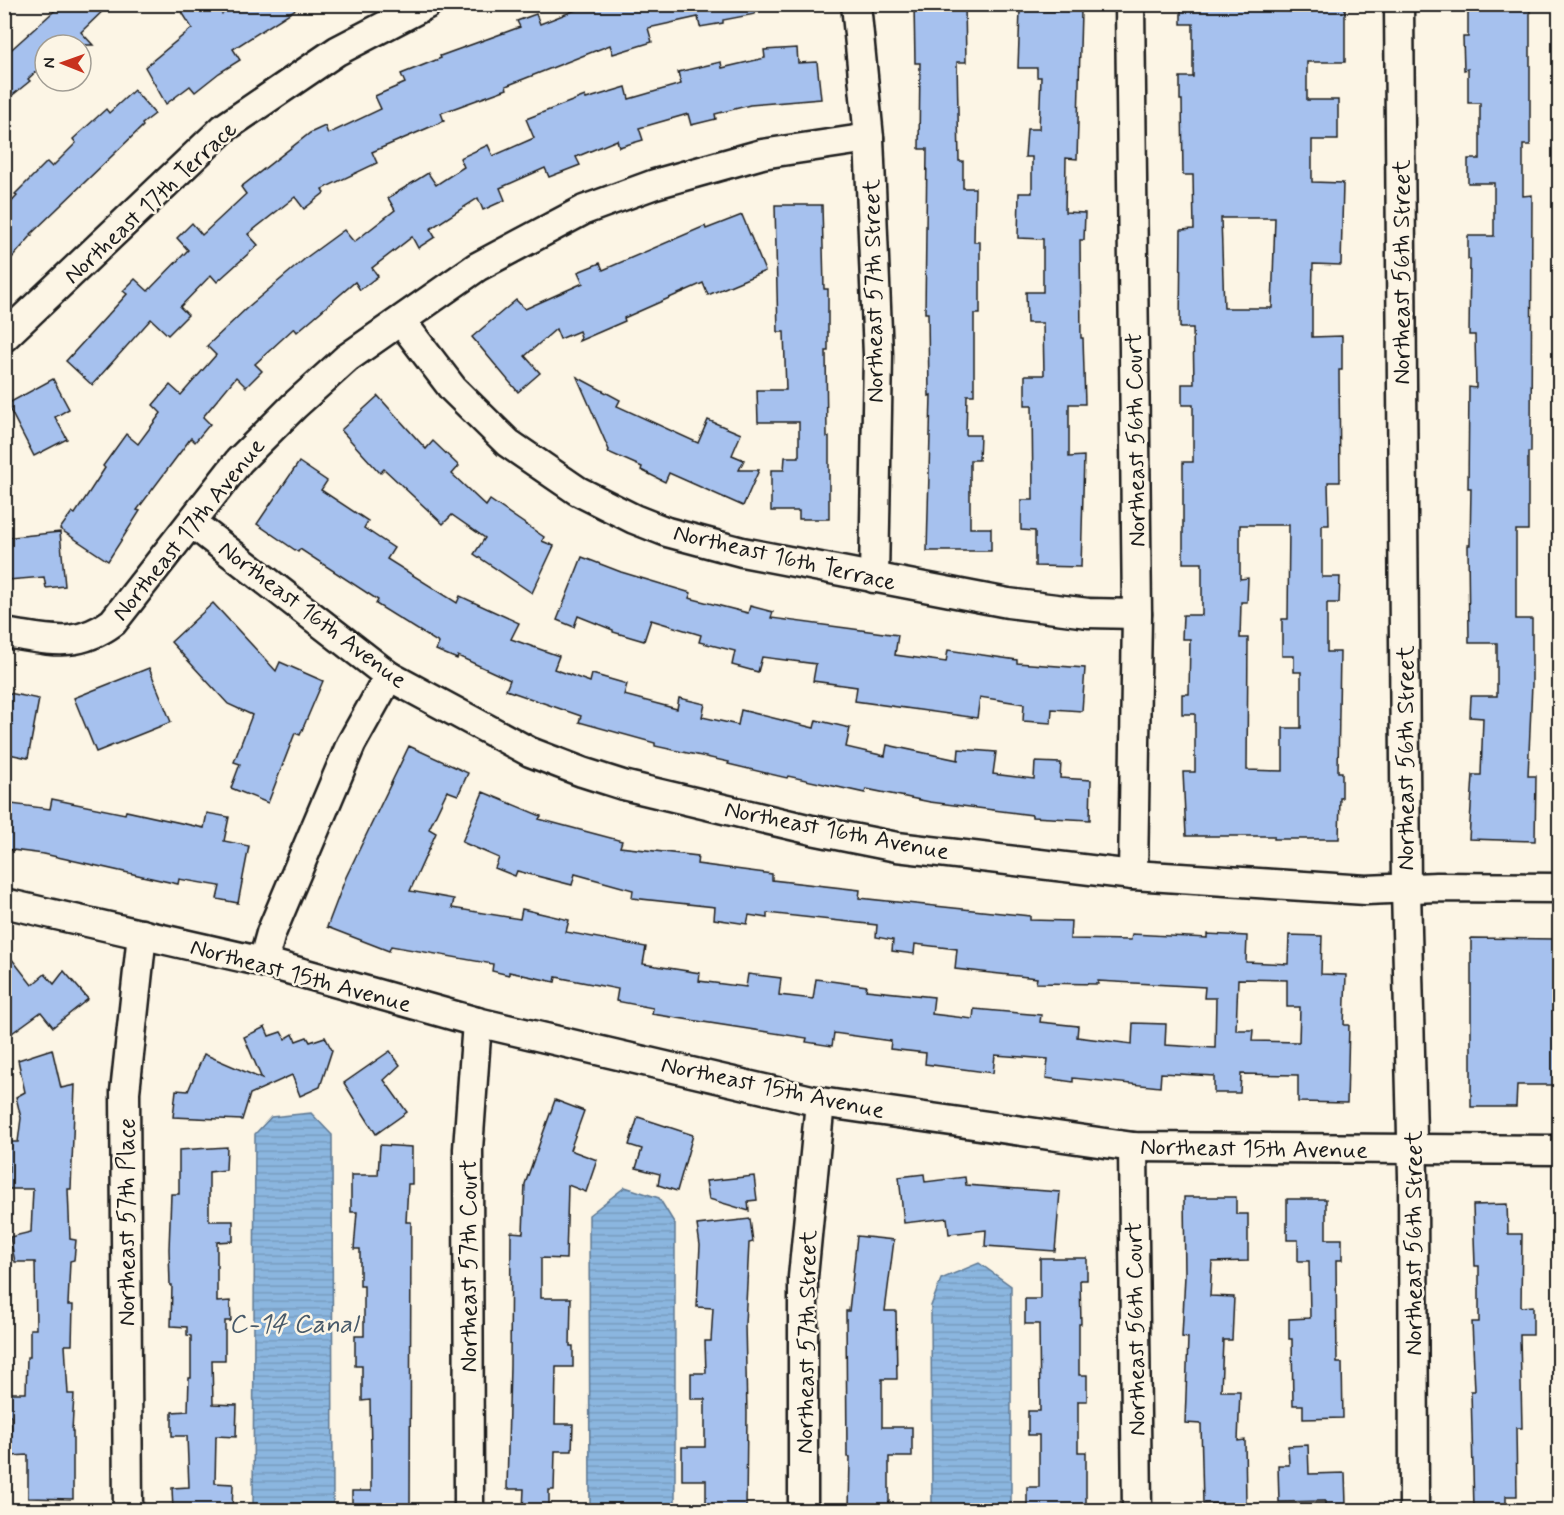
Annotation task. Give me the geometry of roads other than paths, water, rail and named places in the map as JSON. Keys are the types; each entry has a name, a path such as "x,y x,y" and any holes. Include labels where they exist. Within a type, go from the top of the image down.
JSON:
{"street":[{"name":"Northeast 17th Terrace","path":"4,338 224,128 337,51 427,4"},
{"name":"Northeast 57th Street","path":"856,4 869,138 878,355 874,578"},
{"name":"Northeast 56th Court","path":"1130,4 1137,614 1133,875"},
{"name":"Northeast 56th Street","path":"1399,4 1406,889 1413,1150 1414,1510"},
{"name":"Northeast 17th Avenue","path":"4,633 63,641 81,639 102,631 125,610 239,461 294,406 347,358 477,267 584,210 655,184 762,154 869,138"},
{"name":"Northeast 16th Terrace","path":"401,321 453,389 508,443 578,491 634,519 689,538 742,552 874,578 1008,603 1088,613 1137,614"},
{"name":"Northeast 16th Avenue","path":"192,523 389,676 530,752 623,785 812,830 897,847 1133,875 1366,890 1437,887 1560,888"},
{"path":"263,962 271,933 351,744 389,676"},
{"name":"Northeast 15th Avenue","path":"4,903 263,962 477,1022 820,1102 1133,1147 1560,1150"},
{"name":"Northeast 57th Place","path":"128,1510 125,1092 142,934"},
{"name":"Northeast 57th Court","path":"469,1510 468,1149 477,1022"},
{"name":"Northeast 57th Street","path":"803,1510 803,1277 820,1102"},
{"name":"Northeast 56th Court","path":"1133,1147 1137,1510"}],"water":[{"name":"C-14 Canal","path":"311,1113 332,1135 333,1510 253,1510 255,1134 271,1117"},
{"path":"625,1187 659,1198 675,1224 675,1510 590,1510 589,1215"},
{"path":"979,1263 1011,1286 1011,1510 932,1510 931,1306 941,1279"}]}
